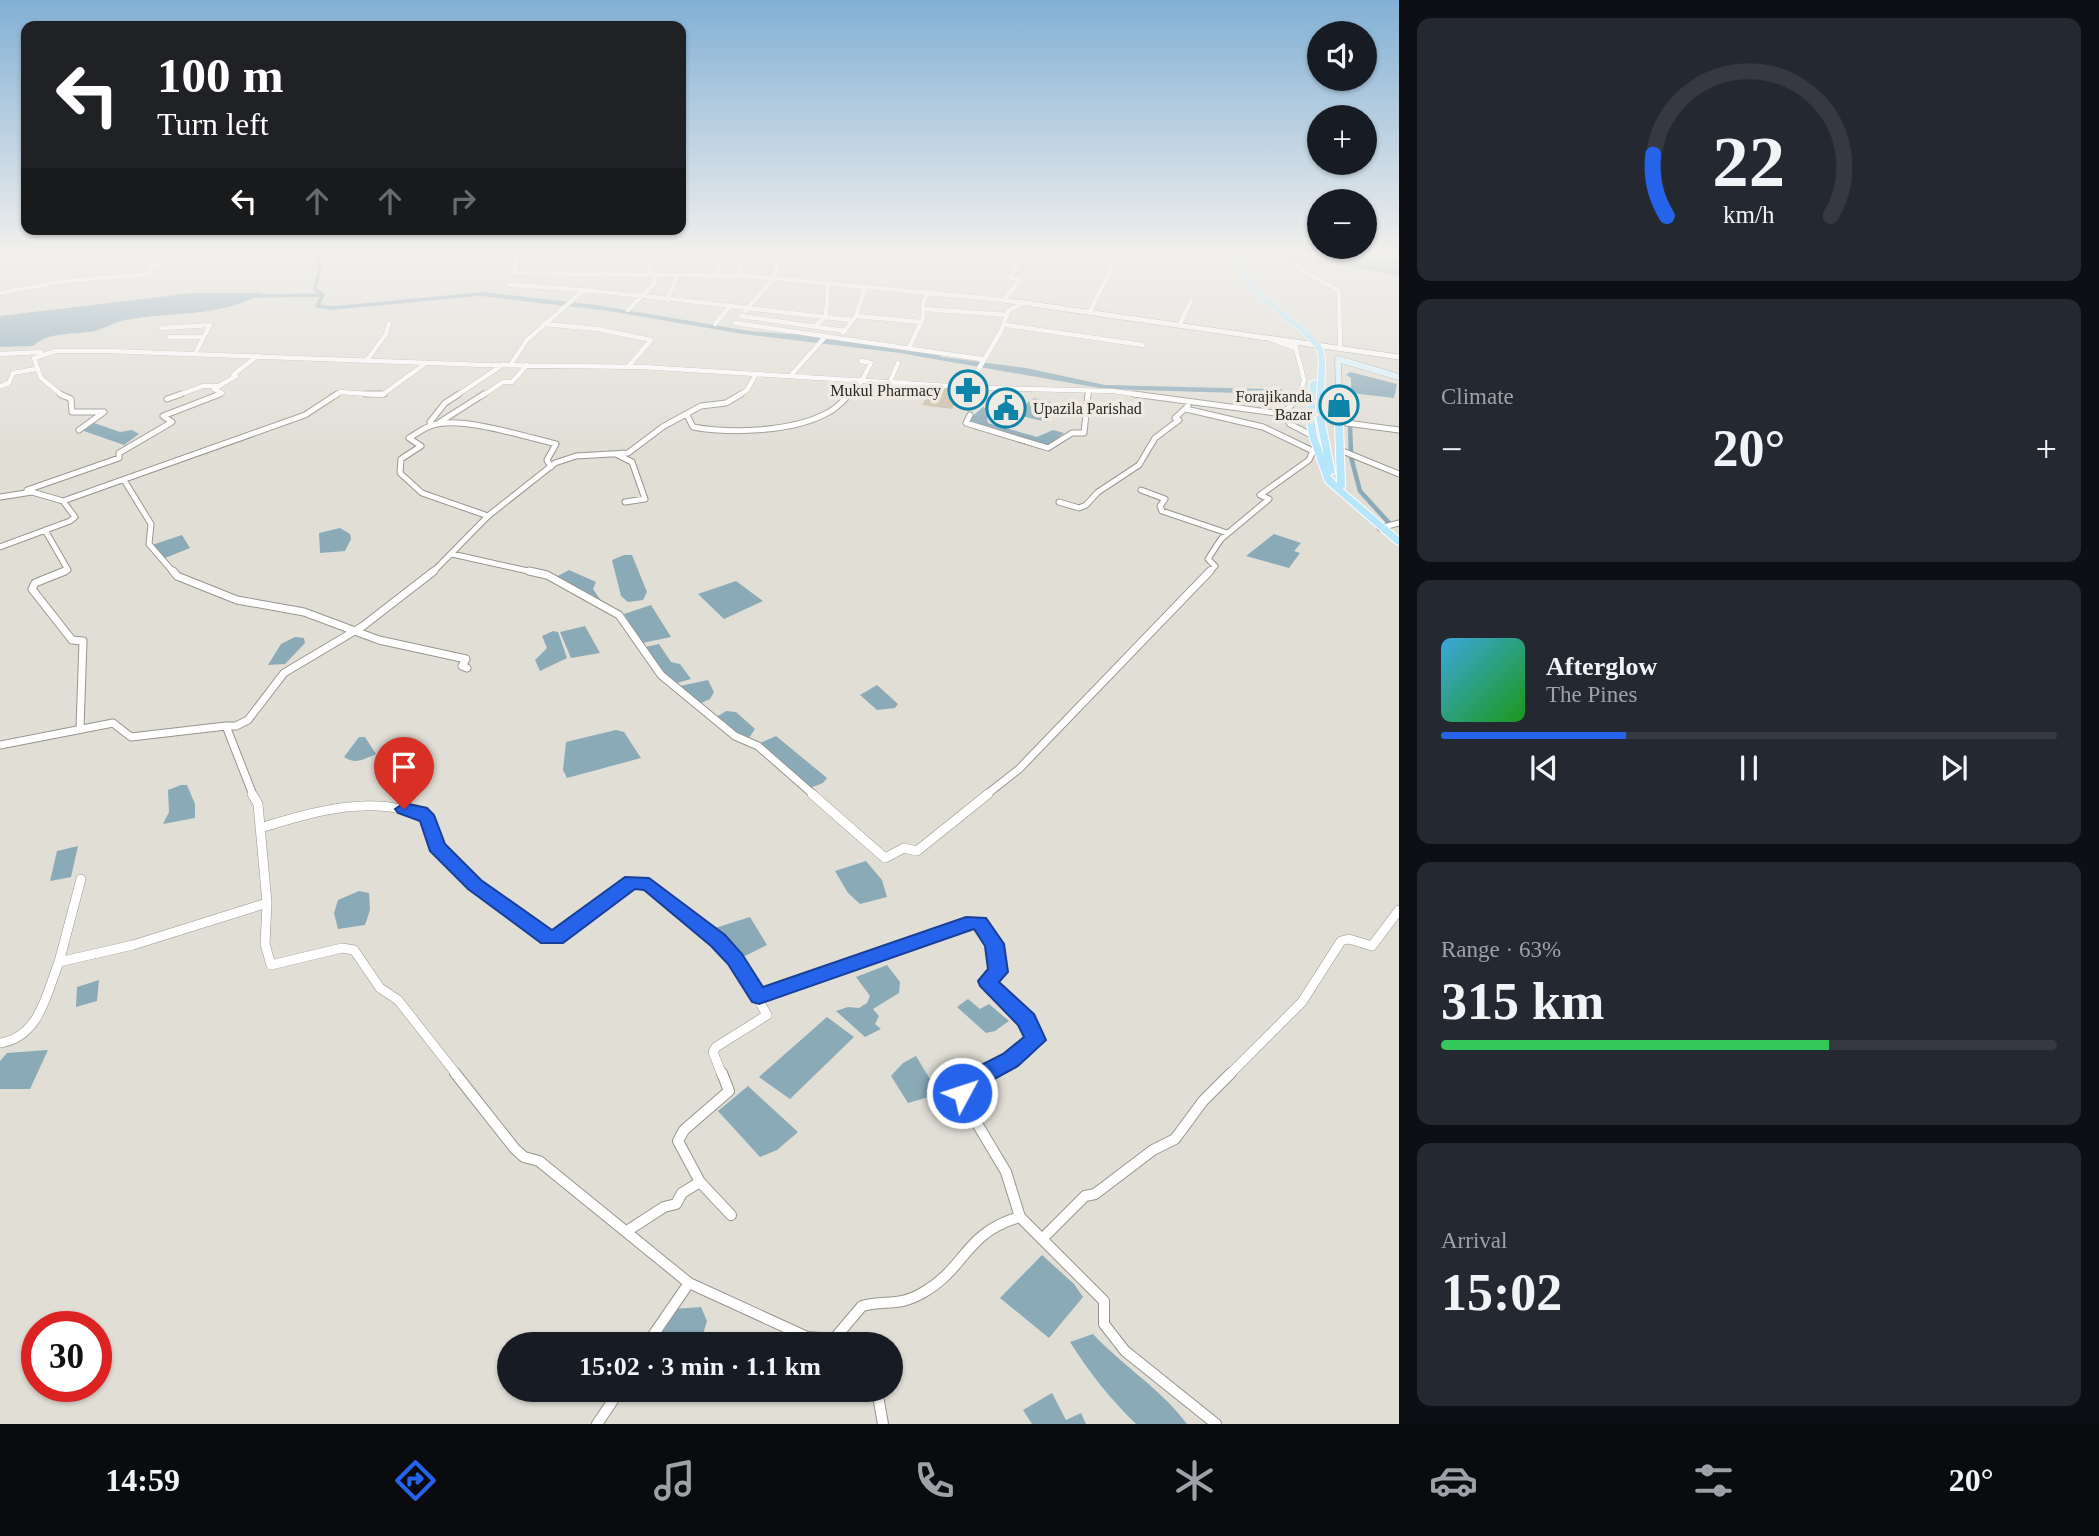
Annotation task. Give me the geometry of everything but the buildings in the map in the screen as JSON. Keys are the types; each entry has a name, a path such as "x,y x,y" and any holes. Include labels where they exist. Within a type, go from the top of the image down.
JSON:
{"main road":[{"path":"1294,319 1316,348 1319,359 1313,436 1324,473 1380,528 1399,542"},
{"path":"1344,491 1340,450 1338,361 1399,378"},
{"path":"1315,414 1331,473 1344,491"}],"street":[{"path":"550,319 527,340 508,364 447,402 430,422 491,428 556,444 547,460 551,467"},
{"path":"715,324 719,319"},
{"path":"738,319 734,325 785,329 981,359"},
{"path":"753,326 759,319"},
{"path":"775,319 845,331"},
{"path":"809,333 822,319"},
{"path":"839,339 853,319"},
{"path":"879,319 922,322 909,348"},
{"path":"968,387 981,359 1006,325 1007,319"},
{"path":"1149,319 1399,357"},
{"path":"1180,324 1182,319"},
{"path":"1338,361 1339,319"},
{"path":"785,329 790,321"},
{"path":"367,360 386,334 388,323"},
{"path":"544,324 598,329 651,340 628,367"},
{"path":"162,328 210,325 195,354"},
{"path":"1006,325 1143,345"},
{"path":"169,337 204,337"},
{"path":"792,374 825,337"},
{"path":"1263,337 1296,348"},
{"path":"527,340 535,341"},
{"path":"1283,414 1285,407 1299,397 1304,388 1296,348 1300,342"},
{"path":"56,351 34,358 36,369 61,397 71,399 72,412 104,412 79,430"},
{"path":"0,354 56,351 628,367 792,374 968,387 1127,392 1265,428 1313,451 1309,460 1260,495 1269,499 1227,533 1208,558 1215,566 1019,769 917,852 904,848 883,859 814,799 784,766 758,746 735,736 686,699 660,675 619,615 547,575 452,554"},
{"path":"167,399 203,386 217,386 236,376 233,375 257,356"},
{"path":"684,416 696,428 728,433 803,422 830,412 863,380 871,362 861,361"},
{"path":"27,490 63,501 305,415 339,393 382,395 426,362"},
{"path":"890,382 898,363"},
{"path":"488,516 422,493 400,473 399,465 404,455 421,446 409,438 503,382 519,377 527,365"},
{"path":"0,386 9,383 12,374 36,369"},
{"path":"0,745 113,723 131,737 236,726 248,720 284,673 355,631 452,554 488,516 551,467 574,457 630,452 664,426 703,405 726,403 747,390 756,374"},
{"path":"0,497 119,458 119,453 172,422 163,416 222,393 214,389 217,386"},
{"path":"970,415 966,423 1048,448 1072,433 1084,433 1085,406 1089,391"},
{"path":"1059,502 1079,508 1086,505 1098,492 1139,465 1155,438 1179,420 1175,418 1188,406 1283,414"},
{"path":"1283,414 1290,424 1313,436"},
{"path":"1339,422 1399,430"},
{"path":"1340,450 1399,474"},
{"path":"615,454 632,462 645,499 625,502"},
{"path":"124,480 151,524 149,544 177,576 237,600 304,612 431,654 466,659 462,666 467,668"},
{"path":"1141,490 1165,499 1160,506 1161,511 1227,533"},
{"path":"0,547 75,517 63,501"},
{"path":"1380,528 1399,523"},
{"path":"45,530 68,570 35,583 32,589 72,640 83,641 80,728"},
{"path":"226,726 235,743 248,787 258,804 267,903 267,960 271,965 342,948 354,950 380,988 398,1000 524,1157 539,1161 689,1283 796,1332"},
{"path":"260,828 293,817 334,810 385,807 421,813 428,819 437,847 474,885 507,911 552,938 632,882 640,881 649,884 718,940 735,959 759,997 767,1016 716,1047 713,1052 729,1091 684,1130 678,1141 700,1182 713,1199 731,1215"},
{"path":"0,1044 13,1044 27,1034 59,962 81,879"},
{"path":"59,962 145,942 267,903"},
{"path":"1043,1238 1085,1196 1095,1194 1153,1150 1175,1139 1203,1101 1302,1002 1341,941 1349,939 1372,946 1399,911"},
{"path":"759,997 973,922 980,923 995,944 998,972 988,981 990,986 1026,1020 1036,1040 1010,1060 964,1085 962,1093 966,1105 1006,1172 1020,1217 1104,1301 1104,1324 1125,1351 1216,1424"},
{"path":"626,1231 664,1207 676,1205 682,1193 700,1182"},
{"path":"842,1332 856,1311 865,1305 894,1304 927,1291 946,1277 976,1237 997,1223 1020,1217"},
{"path":"656,1332 689,1283"},
{"path":"597,1424 612,1402"},
{"path":"881,1402 883,1424"}],"shaded area":[{"path":"931,387 963,389 952,409 922,405"}],"water":[{"path":"0,319 128,319 95,331 46,338 33,346 0,347"},
{"path":"658,319 681,319 749,331 804,335 934,353 942,357 1026,368 1105,385 1266,389 1273,394 1105,389 900,353 743,334"},
{"path":"1350,372 1397,384 1394,398 1351,393 1351,378 1346,375"},
{"path":"1034,398 1062,407 1047,422 1013,414"},
{"path":"983,407 993,412 987,418 988,423 1037,437 1053,430 1064,433 1047,446 1015,439 967,421"},
{"path":"94,423 120,432 132,430 139,434 124,445 84,431 88,424"},
{"path":"340,528 350,534 351,539 345,551 320,553 319,533"},
{"path":"1274,534 1301,543 1294,551 1300,553 1289,568 1246,556"},
{"path":"182,535 190,548 165,558 152,545"},
{"path":"632,555 647,592 643,600 628,602 621,596 612,560"},
{"path":"569,570 596,582 593,589 600,599 596,602 556,577"},
{"path":"736,581 763,601 724,619 698,594"},
{"path":"651,605 671,637 642,643 624,614"},
{"path":"585,626 600,653 571,658 560,632"},
{"path":"553,631 558,632 567,658 540,671 535,660 547,648 542,636"},
{"path":"295,637 304,638 305,643 285,664 268,665 281,644"},
{"path":"659,644 671,662 680,664 691,679 673,684 645,647"},
{"path":"708,680 714,692 710,699 697,705 688,699 680,686"},
{"path":"877,685 898,704 895,708 877,710 860,695"},
{"path":"726,711 736,712 755,729 749,738 739,735 715,718"},
{"path":"616,730 624,732 641,758 567,778 563,770 566,742"},
{"path":"776,736 827,778 823,783 810,788 760,743"},
{"path":"359,737 365,737 376,754 356,761 344,757"},
{"path":"187,785 195,804 195,818 163,824 169,812 168,790"},
{"path":"78,846 71,877 50,881 57,851"},
{"path":"866,861 882,880 887,897 860,904 848,893 835,871"},
{"path":"359,891 369,893 370,910 365,925 338,929 334,913 338,900"},
{"path":"750,917 767,945 741,958 721,936 714,935 715,928"},
{"path":"887,965 900,982 899,993 873,1009 879,1016 875,1024 881,1029 865,1037 836,1011 848,1007 859,1008 867,1003 870,996 856,977"},
{"path":"99,980 97,1001 76,1007 77,987"},
{"path":"968,999 980,1009 989,1004 1009,1021 995,1031 986,1033 957,1007"},
{"path":"827,1017 854,1037 790,1099 759,1077"},
{"path":"48,1050 30,1089 0,1089 0,1061 7,1053"},
{"path":"916,1056 939,1094 908,1103 891,1076 903,1063"},
{"path":"748,1086 798,1132 777,1150 760,1157 718,1111"},
{"path":"1042,1255 1074,1284 1083,1297 1049,1338 1000,1298"},
{"path":"701,1307 707,1321 704,1332 662,1332 673,1309"},
{"path":"1093,1334 1166,1400 1187,1424 1136,1424 1100,1385 1070,1342"},
{"path":"1052,1393 1066,1420 1081,1413 1086,1424 1032,1424 1023,1410"}],"waterway":[{"path":"1262,391 1281,391"},
{"path":"1350,426 1351,453"},
{"path":"1351,457 1360,491 1390,524"}],"place":[{"name":"Mukul Pharmacy","path":"968,390"},
{"name":"Forajikanda Bazar","path":"1339,405"},
{"name":"Upazila Parishad","path":"1006,408"}],"route":[{"path":"404,809 421,813 428,819 437,847 465,872 474,885 507,911 548,937 556,937 632,882 649,884 718,940 735,959 759,997 973,922 980,923 995,944 998,972 988,981 990,986 1026,1020 1034,1031 1036,1040 1034,1045 1010,1060 964,1085 962,1093"}]}
